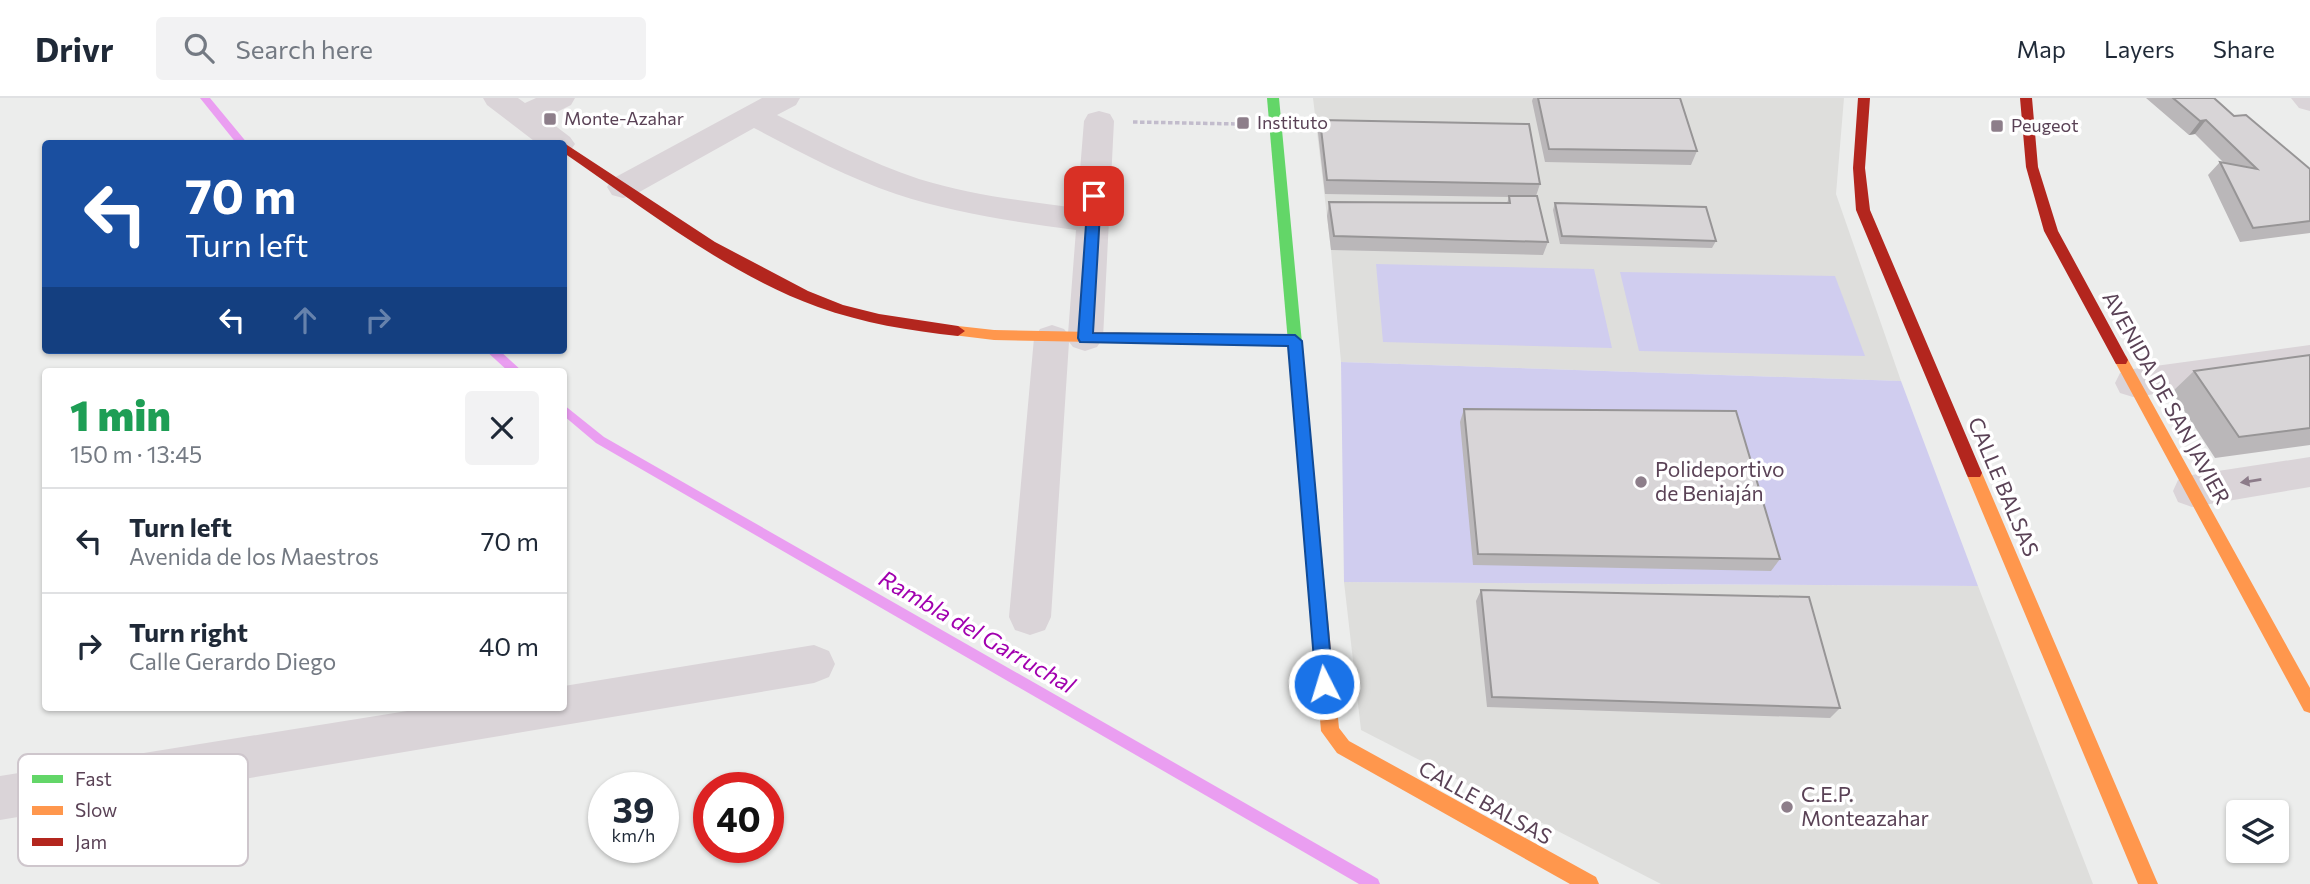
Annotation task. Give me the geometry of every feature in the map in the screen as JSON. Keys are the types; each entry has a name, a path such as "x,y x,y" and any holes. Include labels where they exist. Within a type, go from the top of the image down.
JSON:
{"street":[{"path":"498,98 554,140"},
{"path":"522,117 560,98"},
{"path":"623,187 785,98"},
{"name":"CALLE BALSAS","path":"1273,98 1330,731 1343,747 1361,759 1589,884"},
{"name":"CALLE BALSAS","path":"1864,98 1858,156 1858,184 1863,210 2148,884"},
{"name":"AVENIDA DE SAN JAVIER","path":"2026,98 2032,167 2051,231 2310,705"},
{"path":"753,115 843,161 926,192 998,210 1093,221"},
{"path":"1030,617 1068,338 1093,221 1099,121"},
{"path":"567,149 739,263 805,296 841,309 901,324 947,331 1068,338 1295,341"},
{"path":"2133,383 2310,359"},
{"path":"2192,491 2310,472"},
{"path":"567,705 814,664"},
{"path":"248,757 531,711"},
{"path":"0,798 18,795"}],"path":[{"path":"1099,121 1276,125"}],"shaded area":[{"path":"1313,98 1844,98 1836,194 1901,381 1341,362"},
{"path":"1376,264 1594,269 1612,348 1383,342"},
{"path":"1620,272 1835,276 1865,356 1639,351"},
{"name":"Polideportivo de Beniaján","path":"1341,362 1901,381 1978,586 1344,582"},
{"name":"C.E.P. Monteazahar","path":"1344,582 1978,586 2093,884 1661,884 1361,730"}],"building":[{"path":"1538,98 1680,98 1697,151 1549,149"},
{"path":"2173,98 2214,98 2234,116 2246,115 2310,169 2310,221 2253,228 2220,162 2257,169 2206,120 2200,121"},
{"path":"1320,120 1529,124 1540,184 1327,180"},
{"path":"1509,196 1537,196 1548,242 1334,236 1329,202 1510,203"},
{"path":"1555,203 1706,207 1716,241 1562,236"},
{"path":"2310,355 2310,428 2239,437 2194,371"},
{"path":"1464,409 1736,411 1780,559 1478,554"},
{"path":"1481,590 1809,597 1840,708 1492,697"}],"waterway":[{"name":"Rambla del Garruchal","path":"205,98 240,140"},
{"name":"Rambla del Garruchal","path":"496,354 512,368"},
{"name":"Rambla del Garruchal","path":"567,412 600,440 1373,884"}],"traffic: fast":[{"path":"1273,98 1319,610"}],"traffic: slow":[{"path":"958,331 994,335 1295,341"},
{"path":"2121,360 2310,705"},
{"path":"1974,473 2148,884"},
{"path":"1319,610 1330,731 1343,747 1589,884"}],"traffic: jam":[{"path":"1864,98 1859,168 1863,210 1974,473"},
{"path":"2026,98 2032,167 2051,231 2121,360"},
{"path":"567,149 711,245 803,295 859,314 899,323 958,331"}],"place":[{"name":"Monte-Azahar","path":"550,119"},
{"name":"Instituto","path":"1243,123"},
{"name":"Peugeot","path":"1997,126"},
{"name":"Polideportivo de Beniaján","path":"1641,482"},
{"name":"C.E.P. Monteazahar","path":"1787,807"}],"route":[{"path":"1094,196 1085,338 1295,341 1324,684"}]}
